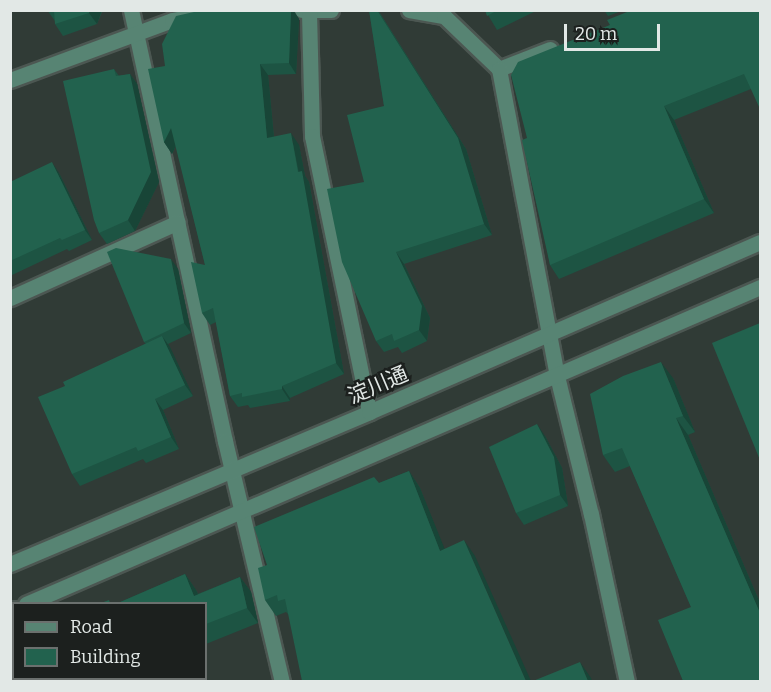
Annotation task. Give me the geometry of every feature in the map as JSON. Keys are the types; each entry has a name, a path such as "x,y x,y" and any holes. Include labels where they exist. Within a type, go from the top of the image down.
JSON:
{"street":[{"path":"131,10 138,33 241,512 282,681"},
{"path":"10,80 172,20 224,10"},
{"path":"330,10 306,11 312,136 369,412"},
{"path":"408,10 444,16 499,69 557,376 591,514 627,681"},
{"path":"499,69 564,44"},
{"path":"10,298 178,222"},
{"name":"淀川通","path":"10,564 369,412 760,242"},
{"path":"28,602 760,287"}],"building":[{"path":"47,10 90,10 89,13 55,24 54,11"},
{"path":"203,10 291,10 289,63 260,64 267,138 291,133 298,172 302,171 336,363 282,386 282,389 242,397 242,393 230,396 213,308 202,313 191,262 205,265 171,128 164,142 148,69 165,66 162,44 176,16"},
{"path":"369,10 377,10 458,138 484,224 396,252 422,306 419,330 394,341 392,334 376,341 342,262 327,189 364,182 347,115 384,106"},
{"path":"485,10 498,10 487,16"},
{"path":"632,10 760,10 760,109 744,74 664,106 704,199 550,265 522,140 527,138 511,75 518,62 610,25 607,20"},
{"path":"114,69 116,76 130,74 151,172 128,220 99,233 94,220 63,81"},
{"path":"52,162 85,230 62,240 60,238 10,261 10,182"},
{"path":"116,248 171,259 184,323 144,342 107,252"},
{"path":"760,323 760,460 712,343"},
{"path":"162,336 185,385 155,399 171,437 138,451 136,447 72,474 38,397 65,386 63,382"},
{"path":"661,362 683,416 676,418 760,613 760,681 683,681 658,620 691,607 622,448 603,455 590,394 623,376"},
{"path":"537,424 554,457 560,495 516,513 489,447"},
{"path":"409,471 440,551 464,540 526,681 302,681 285,599 278,601 277,595 265,600 258,568 267,565 254,527 374,477 379,483"},
{"path":"185,574 194,596 240,577 247,608 207,624 207,602 120,602"},
{"path":"12,636 12,680 142,681 10,681 10,637"},
{"path":"580,662 588,681 533,681"}]}
